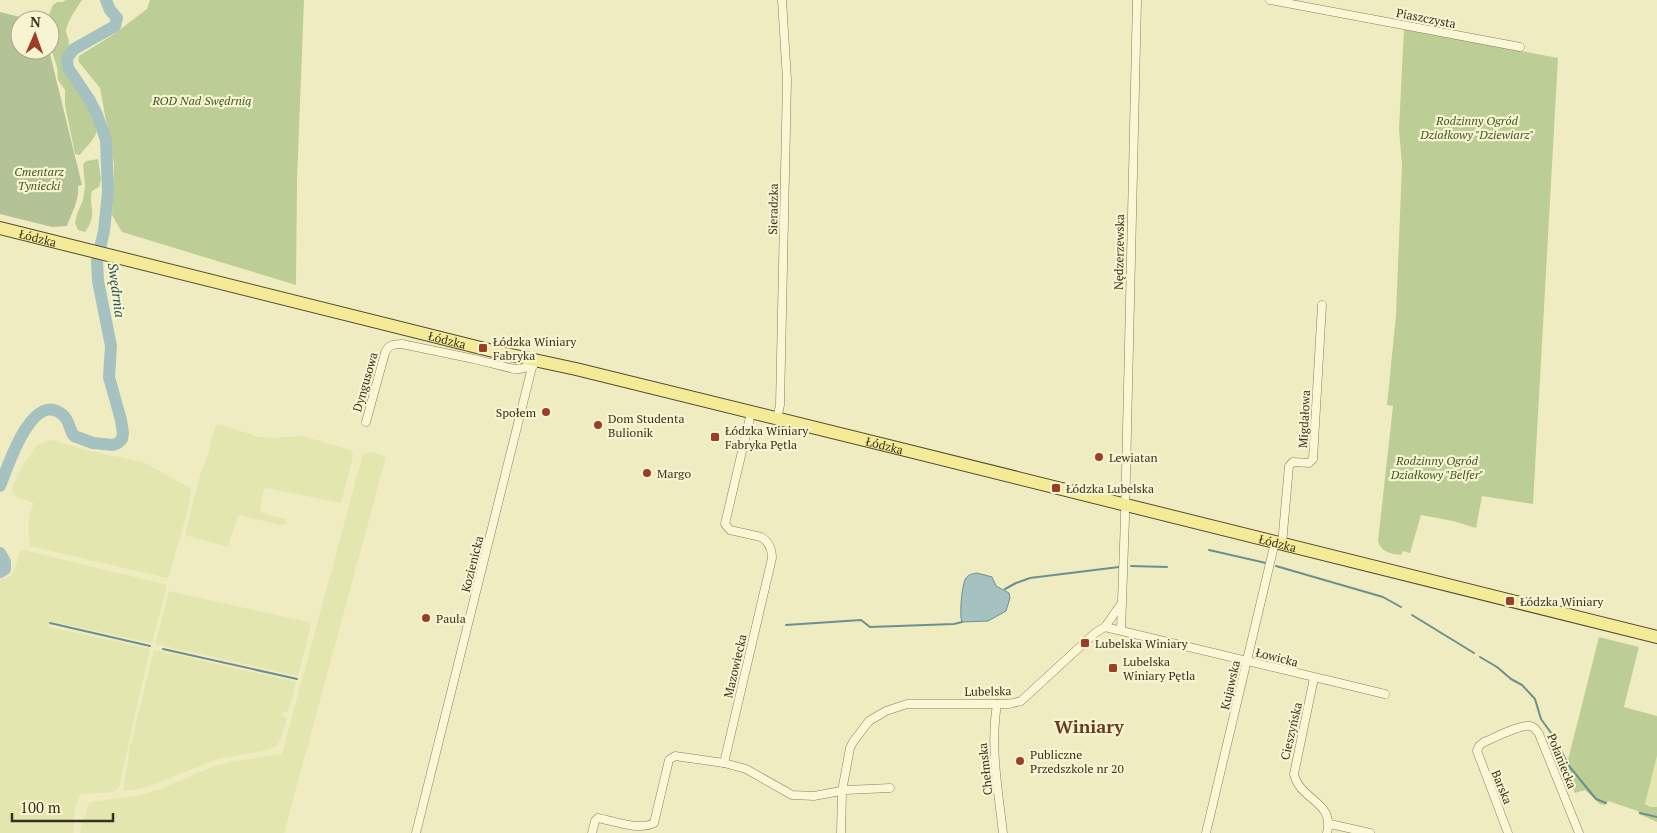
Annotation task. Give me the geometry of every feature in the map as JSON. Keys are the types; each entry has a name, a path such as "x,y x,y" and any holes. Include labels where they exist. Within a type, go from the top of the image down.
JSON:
{"main road":[{"name":"Łódzka","path":"0,228 497,352 533,363 778,419 1657,638"}],"street":[{"name":"Sieradzka","path":"778,419 780,405 787,80 782,0"},
{"name":"Nędzerzewska","path":"1125,505 1137,0"},
{"name":"Piaszczysta","path":"1270,0 1520,47"},
{"name":"Migdałowa","path":"1279,543 1289,466 1293,462 1309,463 1313,459 1322,305"},
{"name":"Dyngusowa","path":"366,422 385,354 392,345 402,344 514,368 533,363"},
{"name":"Kozienicka","path":"416,833 533,363"},
{"name":"Mazowiecka","path":"724,763 772,554 770,546 761,537 730,530 725,524 751,413"},
{"path":"1121,630 1125,505"},
{"name":"Kujawska","path":"1206,833 1247,661 1279,543"},
{"name":"Lubelska","path":"841,833 842,791 851,745 866,724 881,713 914,704 1014,704 1021,701 1095,632 1105,627 1122,602"},
{"name":"Łowicka","path":"1105,627 1385,694"},
{"name":"Cieszyńska","path":"1314,678 1294,774 1298,784 1327,813 1330,824"},
{"name":"Chełmska","path":"997,704 993,737 1003,833"},
{"name":"Połaniecka","path":"1478,748 1484,742 1522,727 1529,726 1535,728 1579,833"},
{"name":"Barska","path":"1478,748 1478,757 1508,833"},
{"path":"592,833 595,821 598,818 636,826 648,826 654,823 669,760 672,757 724,763 746,769 792,795 814,796 842,791 890,788"},
{"path":"1327,833 1330,824 1370,833"}],"green space":[{"path":"66,0 82,0 68,23 66,32 69,42 65,60 66,72 91,109 96,125 95,136 80,155 75,154 65,105 65,90 58,80 55,60 60,60 60,10 51,10 57,2"},
{"name":"ROD Nad Swędrnią","path":"150,0 304,0 297,180 296,285 122,232 112,215 114,164 100,88 78,61 79,56 114,34 147,9"},
{"name":"Cmentarz Tyniecki","path":"0,12 10,14 10,60 51,60 82,185 78,186 76,201 67,226 52,227 0,214"},
{"name":"Rodzinny Ogród Działkowy \"Dziewiarz\"","path":"1404,29 1558,58 1533,504 1482,496 1476,528 1453,521 1421,515 1410,553 1403,551 1401,555 1384,550 1378,541 1393,406 1387,405 1396,315 1402,165 1399,129"},
{"path":"98,159 101,179 99,187 92,191 92,215 85,232 78,230 75,223 83,200 85,186 83,164 86,161"},
{"path":"221,425 259,437 303,436 350,450 353,453 352,461 341,503 266,488 263,491 260,512 285,519 286,524 281,525 238,515 228,547 185,535 200,475 208,455 215,427"},
{"path":"52,440 90,451 143,462 190,488 187,512 167,578 30,546 28,527 30,512 34,503 15,496 12,489 25,462 35,448 41,443"},
{"path":"372,452 386,457 284,833 80,833 82,821 90,802 136,796 161,789 209,768 229,762 282,754 363,454"},
{"path":"24,550 167,585 152,643 50,621 49,627 150,649 119,787 115,792 80,794 75,810 73,833 0,833 0,580 14,572 20,552"},
{"path":"169,591 308,622 311,625 298,676 155,644"},
{"path":"1599,637 1639,647 1624,707 1657,716 1657,756 1645,804 1657,807 1657,822 1639,814 1638,811 1608,801 1605,805 1600,804 1585,790 1575,793 1566,772"},
{"path":"154,650 296,682 288,712 283,711 282,716 287,718 277,745 271,749 218,759 155,784 140,789 123,791 130,747"},
{"path":"1657,756 1657,807 1645,804"}],"water":[{"path":"977,573 992,577 996,586 1009,593 1010,598 1006,611 988,621 962,622 962,592 965,581 971,574"}],"waterway":[{"name":"Swędrnia","path":"0,486 22,434 31,421 41,412 52,410 63,415 74,436 93,443 113,445 122,439 121,420 109,377 111,346 98,281 97,261 104,231 108,192 106,140 89,99 68,68 67,58 74,49 115,26 117,18 110,10 106,0"},
{"path":"1209,550 1266,563"},
{"name":"Swędrnia","path":"0,553 5,562 5,569 0,572"},
{"path":"1131,566 1167,567"},
{"path":"1276,566 1383,597 1401,607"},
{"path":"1005,589 1030,578 1119,567"},
{"path":"1412,615 1474,653"},
{"path":"786,625 861,620 870,627 954,624 962,622"},
{"path":"50,623 150,646"},
{"path":"163,649 297,679"},
{"path":"1480,657 1522,685 1535,699 1541,719 1554,737 1569,766 1596,799 1606,803"},
{"path":"1640,813 1657,817"}],"place":[{"name":"Łódzka Winiary Fabryka","path":"483,348"},
{"name":"Społem","path":"546,412"},
{"name":"Dom Studenta Bulionik","path":"598,425"},
{"name":"Łódzka Winiary Fabryka Pętla","path":"715,437"},
{"name":"Lewiatan","path":"1099,457"},
{"name":"Margo","path":"647,473"},
{"name":"Łódzka Lubelska","path":"1056,488"},
{"name":"Łódzka Winiary","path":"1510,601"},
{"name":"Paula","path":"426,618"},
{"name":"Lubelska Winiary","path":"1085,643"},
{"name":"Lubelska Winiary Pętla","path":"1113,668"},
{"name":"Publiczne Przedszkole nr 20","path":"1020,761"}],"district":[{"name":"Winiary","path":"1089,726"}],"park label":[{"name":"Rodzinny Ogród Działkowy \"Belfer\"","path":"1437,467"}]}
